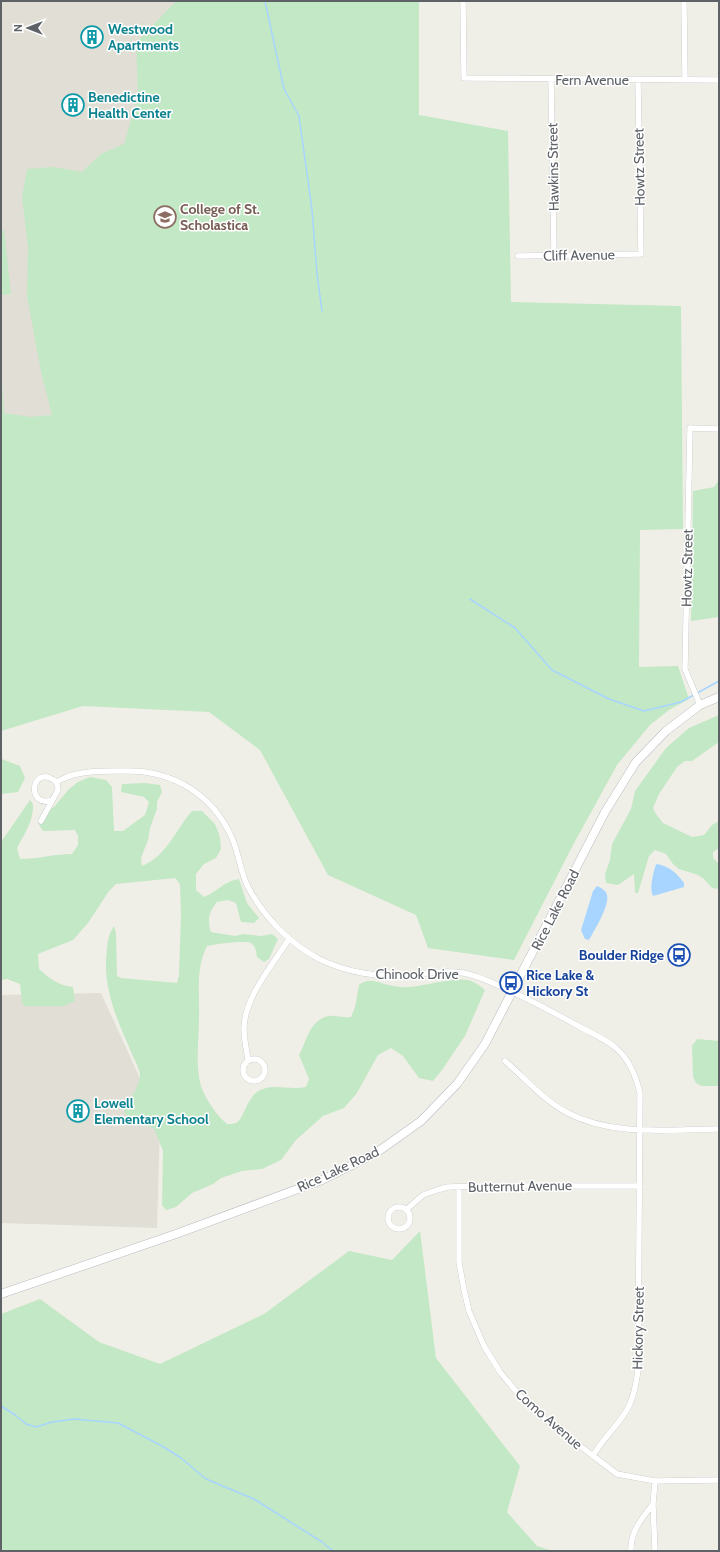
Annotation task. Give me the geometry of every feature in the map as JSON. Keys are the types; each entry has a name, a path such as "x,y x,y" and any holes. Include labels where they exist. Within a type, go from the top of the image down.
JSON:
{"main road":[{"name":"Rice Lake Road","path":"1,1294 176,1234 322,1180 376,1153 421,1121 457,1084 485,1044 605,812 636,762 666,731 700,705 719,697"}],"street":[{"name":"Fern Avenue","path":"463,1 464,78 551,80 719,80"},
{"path":"684,1 685,80"},
{"name":"Hawkins Street","path":"551,80 554,255"},
{"name":"Howtz Street","path":"638,80 641,254"},
{"name":"Cliff Avenue","path":"518,256 641,254"},
{"name":"Howtz Street","path":"700,705 685,669 690,428 719,429"},
{"name":"Chinook Drive","path":"52,800 44,801 37,797 34,786 42,777 50,778 56,782 75,774 92,771 136,771 155,774 180,782 189,787 214,809 225,824 233,840 247,884 262,908 289,939 319,959 349,970 371,975 391,976 437,971 462,973 480,977 513,992"},
{"path":"41,821 52,800 58,794 58,786 56,782"},
{"path":"248,1061 243,1029 247,1010 255,991 289,939"},
{"path":"513,992 559,1015 615,1047 623,1055 631,1066 636,1077 640,1093 640,1130"},
{"path":"505,1060 547,1099 568,1113 585,1121 606,1127 640,1130 719,1129"},
{"name":"Hickory Street","path":"593,1456 600,1443 624,1415 635,1393 638,1370 640,1130"},
{"name":"Butternut Avenue","path":"407,1209 424,1195 437,1190 459,1187 640,1186"},
{"name":"Como Avenue","path":"459,1187 458,1234 461,1273 469,1311 484,1346 500,1372 520,1396 546,1420 617,1474 654,1481 719,1480"},
{"path":"400,1206 407,1209 411,1215 408,1225 402,1229 391,1226 388,1215 392,1208 400,1206"},
{"path":"654,1481 653,1504 655,1551"},
{"path":"631,1551 630,1546 637,1525 653,1504"}],"shaded area":[{"name":"College of St. Scholastica","path":"1,1 329,1 329,435 1,433"},
{"path":"101,993 160,1122 157,1228 1,1223 1,995"}],"green space":[{"path":"176,1 419,1 419,115 508,131 511,302 681,306 683,529 640,530 639,667 678,666 689,699 669,710 650,725 617,765 572,847 514,960 428,948 416,915 328,875 260,750 209,712 83,706 1,731 1,370 4,413 31,417 52,415 41,372 27,296 28,247 22,197 27,169 54,167 82,172 101,154 124,144 138,96 136,43"},
{"path":"1,230 4,230 11,294 1,295"},
{"path":"719,480 719,617 691,621 693,491 714,487"},
{"path":"719,715 719,742 692,761 685,761 677,767 659,794 653,808 663,823 692,837 704,835 712,825 719,821 719,848 713,852 713,858 719,864 719,889 712,888 698,875 679,869 673,864 666,854 655,850 649,856 638,893 635,893 634,874 618,885 606,883 605,874 610,860 612,844 631,809 635,791 666,748 689,728"},
{"path":"1,757 2,759 20,766 25,778 18,792 1,794"},
{"path":"90,777 106,780 112,787 114,831 123,831 145,815 149,802 144,797 121,792 122,784 145,783 160,785 162,792 157,802 157,809 141,858 142,866 158,856 192,811 202,811 215,824 220,837 221,849 216,858 204,864 196,874 196,890 204,897 224,884 239,879 247,903 259,918 254,923 241,922 236,903 228,900 217,902 212,909 210,916 209,923 211,932 235,936 243,934 261,936 272,934 278,939 269,959 264,962 257,957 256,949 251,943 248,942 207,946 203,955 199,973 199,1078 208,1101 215,1112 227,1124 239,1121 250,1099 257,1092 263,1089 275,1087 306,1087 309,1079 299,1055 309,1032 317,1022 328,1016 351,1017 355,1007 359,985 366,981 374,981 398,987 407,987 461,979 472,981 485,990 465,1036 433,1081 419,1078 403,1056 391,1048 378,1055 357,1093 344,1108 323,1116 296,1140 281,1160 262,1169 242,1171 221,1178 213,1184 192,1193 176,1207 166,1210 162,1205 163,1151 154,1128 128,1120 123,1107 132,1096 136,1088 140,1072 119,1023 111,999 106,975 106,962 108,940 114,926 116,933 117,976 121,978 177,983 179,975 181,915 180,884 175,878 116,884 109,891 88,923 73,940 38,954 39,969 59,983 73,987 75,1001 64,1006 24,1006 22,1002 20,984 7,979 1,980 1,842 30,800 33,804 32,816 17,848 20,859 72,854 78,845 78,836 75,830 43,831 38,823 44,813 54,807 69,789 78,782"},
{"path":"697,1039 719,1041 719,1086 702,1086 696,1083 693,1077 692,1046"},
{"path":"420,1231 436,1358 520,1466 507,1512 537,1546 553,1551 1,1551 1,1314 40,1299 99,1342 160,1364 264,1314 349,1251 392,1260"}],"water":[{"path":"656,864 665,866 676,873 684,883 684,887 653,896 651,885"},
{"path":"597,886 606,892 607,899 601,918 589,940 585,939 581,930 593,891"}],"waterway":[{"path":"265,1 284,89 299,116 312,210 317,274 322,311"},
{"path":"470,599 515,628 552,670 609,699 644,711 681,702 719,681"},
{"path":"1,1406 26,1424 36,1427 52,1422 74,1419 118,1423 162,1446 181,1458 206,1479 254,1499 322,1542 333,1551"}],"place":[{"name":"Westwood Apartments","path":"92,37"},
{"name":"Benedictine Health Center","path":"73,105"},
{"name":"College of St. Scholastica","path":"165,217"},
{"name":"Boulder Ridge","path":"679,955"},
{"name":"Rice Lake & Hickory St","path":"511,983"},
{"name":"Lowell Elementary School","path":"78,1111"}]}
